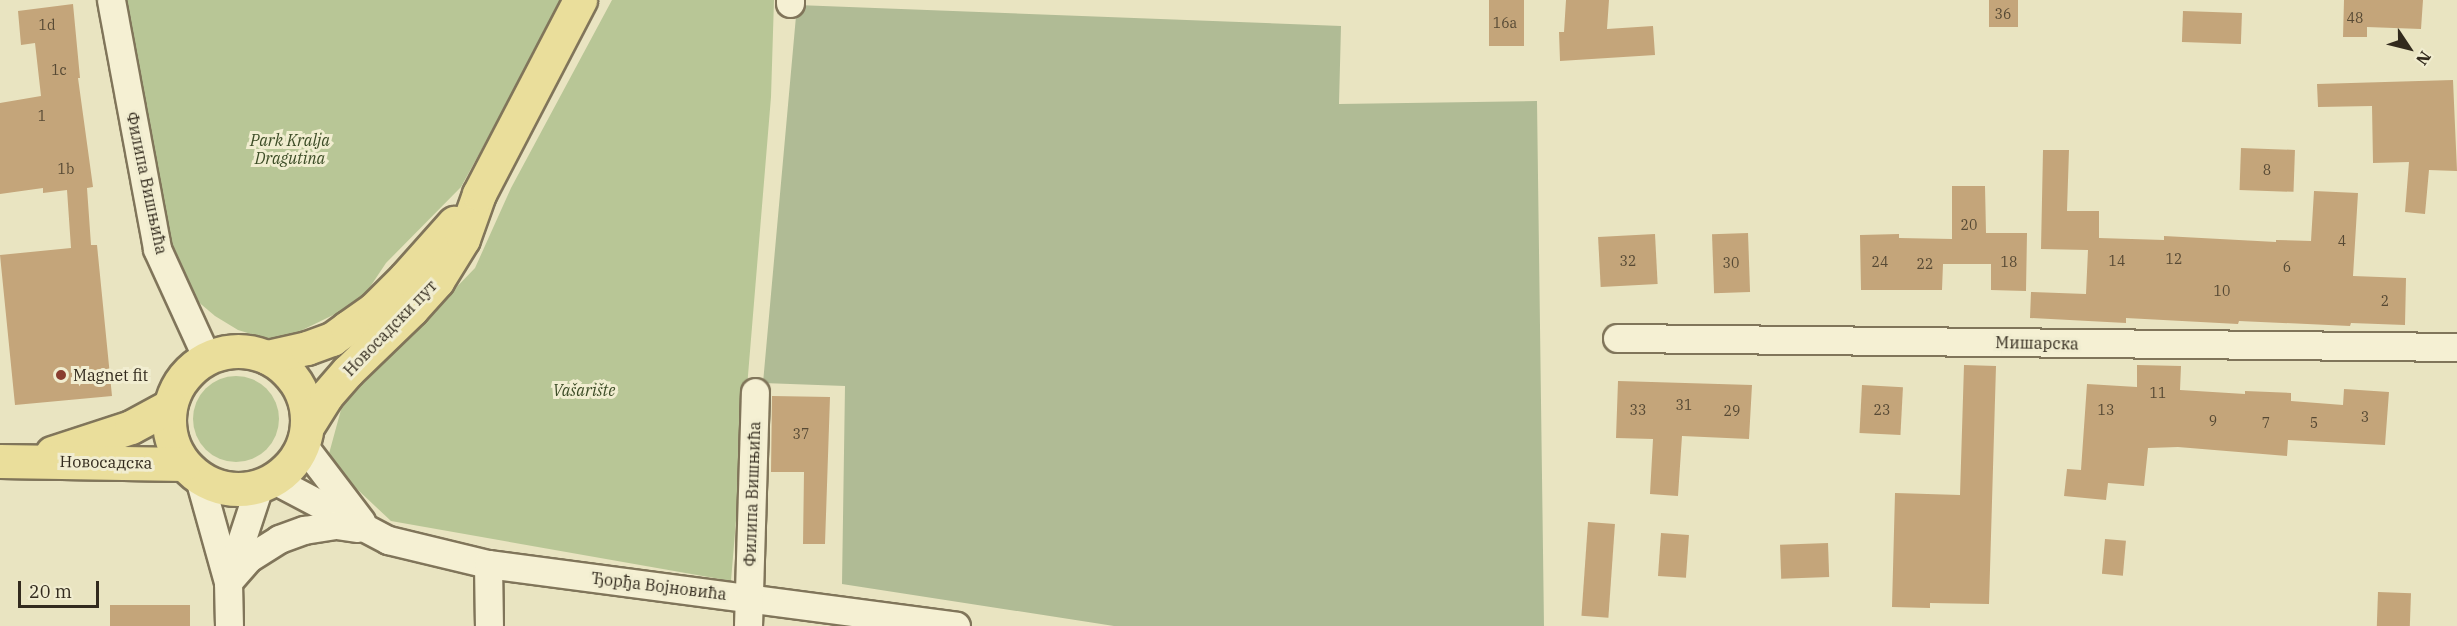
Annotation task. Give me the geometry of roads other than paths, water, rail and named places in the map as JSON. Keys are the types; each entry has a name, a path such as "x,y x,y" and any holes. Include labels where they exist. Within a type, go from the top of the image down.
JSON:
{"main road":[{"name":"Новосадски пут","path":"266,483 286,471 326,396 437,281 463,239 479,194 580,0"},
{"name":"Новосадски пут","path":"267,357 332,339 374,309 405,279 479,194"},
{"name":"Новосадски пут","path":"192,471 173,446 169,426 170,406 177,387 190,370 207,358 227,352 248,351 267,357 285,369 298,385 306,404 305,435"},
{"name":"Новосадска","path":"14,461 131,427 170,406"},
{"name":"Новосадска","path":"14,461 192,471"},
{"path":"192,471 218,487 238,490 266,483"}],"street":[{"name":"Филипа Вишњића","path":"111,0 158,249 207,358"},
{"name":"Мишарска","path":"1617,338 2457,347"},
{"name":"Филипа Вишњића","path":"748,626 755,392"},
{"name":"Ђорђа Војновића","path":"305,435 367,529"},
{"path":"192,471 228,582 229,626"},
{"name":"Ђорђа Војновића","path":"266,483 388,540 488,564 956,626"},
{"path":"228,582 266,483"},
{"path":"228,582 249,558 287,536 304,530 336,525 367,529"},
{"path":"488,564 489,626"}],"place":[{"name":"Magnet fit","path":"61,375"}],"park label":[{"name":"Park Kralja Dragutina","path":"290,149"},
{"name":"Vašarište","path":"584,390"}]}
